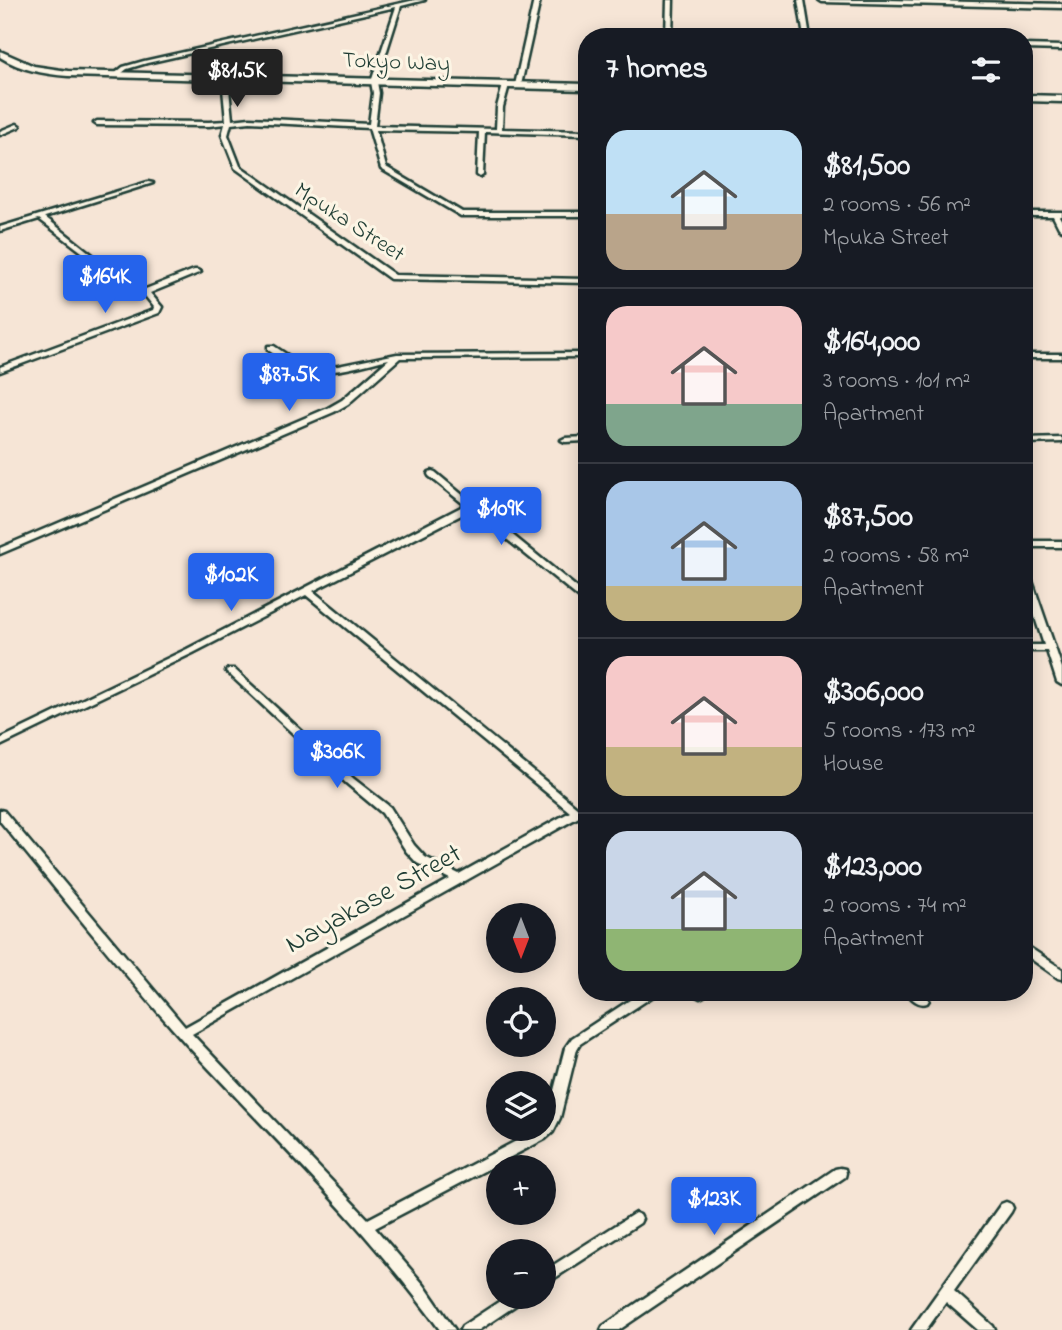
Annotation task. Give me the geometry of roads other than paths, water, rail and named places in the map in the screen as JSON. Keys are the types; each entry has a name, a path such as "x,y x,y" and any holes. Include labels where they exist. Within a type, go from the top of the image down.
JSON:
{"street":[{"path":"116,75 125,68 146,62 422,0"},
{"path":"518,85 537,0"},
{"path":"669,28 670,0"},
{"path":"801,0 806,28"},
{"path":"822,0 1062,6"},
{"path":"400,5 374,82 374,127 383,168 457,213 578,214"},
{"path":"1033,47 1062,48"},
{"name":"Tokyo Way","path":"0,53 22,66 37,70 116,75 578,87"},
{"name":"Mpuka Street","path":"225,78 228,123 226,143 240,171 393,277 578,281"},
{"path":"499,131 500,107 506,85"},
{"path":"1033,99 1062,99"},
{"path":"97,123 274,121 482,132 578,133"},
{"path":"0,133 17,126"},
{"path":"480,175 482,132"},
{"path":"0,229 150,183"},
{"path":"1033,214 1059,214 1062,228"},
{"path":"41,217 97,261"},
{"path":"0,370 156,311 158,307 146,292 197,272"},
{"path":"271,348 294,362 315,369 398,356 578,355"},
{"path":"1033,355 1062,355"},
{"path":"0,551 331,410 345,402 398,356"},
{"path":"565,439 578,439"},
{"path":"1033,441 1062,440"},
{"path":"432,474 578,592"},
{"path":"0,743 190,651 473,505"},
{"path":"1033,544 1062,544"},
{"path":"306,590 578,808"},
{"path":"1033,599 1062,682"},
{"path":"1033,648 1049,648"},
{"path":"231,671 386,810 410,849 421,860 460,879"},
{"name":"Nayakase Street","path":"184,1033 578,813"},
{"path":"0,814 184,1033 366,1226 424,1295 448,1330"},
{"path":"1033,955 1062,975"},
{"path":"366,1226 550,1128 571,1048 576,1041 637,1001"},
{"path":"608,1330 840,1173"},
{"path":"918,1330 1006,1208"},
{"path":"556,1271 635,1219"},
{"path":"946,1292 988,1330"},
{"path":"467,1330 499,1309"}]}
